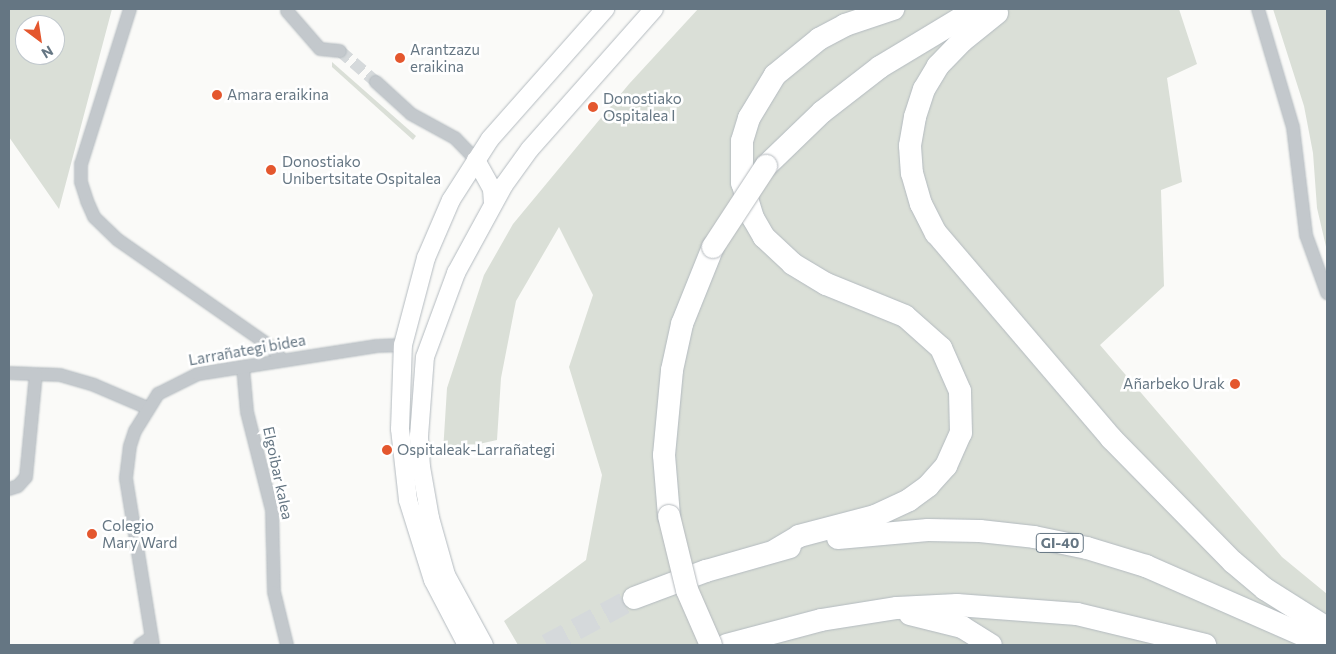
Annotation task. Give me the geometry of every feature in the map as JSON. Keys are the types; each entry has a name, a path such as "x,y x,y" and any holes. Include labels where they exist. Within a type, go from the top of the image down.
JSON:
{"highway":[{"path":"776,550 799,536 876,516 909,500 928,486 946,466 960,434 962,405 956,377 931,338 905,316 826,284 793,264 764,237 753,218 742,183 742,140 749,118 775,75 819,39 845,25 893,9"},
{"path":"711,645 687,590 669,516 664,455 672,370 682,324 712,246 766,166 801,131 842,96 883,70 993,10"},
{"path":"993,10 938,66 924,89 915,116 910,146 912,173 921,204 936,233 1111,438 1233,562 1265,589 1327,628"},
{"name":"GI-40","path":"634,598 706,571 776,550 861,535 928,530 1034,537 1087,548 1146,566 1326,645"},
{"path":"727,645 821,620 897,608 957,605 1077,614 1205,645"},
{"path":"897,608 920,618 962,626 991,645"}],"main road":[{"path":"467,645 433,580 408,500 400,428 403,345 426,258 451,200 490,139 605,9"},
{"path":"420,436 425,358 437,318 448,291 493,204 530,149 654,9"},
{"path":"476,160 492,189 493,204"},
{"path":"426,258 424,300 429,304 436,302 448,291"},
{"path":"403,345 437,318"},
{"path":"403,345 413,359 430,518 446,574 484,645"}],"street":[{"path":"130,9 81,164 81,182 87,201 94,217 118,240 270,346 282,360"},
{"path":"1258,9 1293,127 1306,235 1327,293"},
{"path":"287,11 320,49 340,51"},
{"path":"376,82 411,114 455,138 476,160"},
{"name":"Larrañategi bidea","path":"140,645 152,641 126,478 130,446 148,408 158,394 185,378 282,360 403,345"},
{"name":"Elgoibar kalea","path":"243,367 247,412 272,510 274,592 286,645"},
{"path":"9,372 60,375 94,384 148,408"},
{"path":"9,489 18,486 26,477 36,374"}],"shaded area":[{"path":"9,9 112,9 59,209 9,137"},
{"path":"698,9 1179,9 1197,64 1167,78 1182,182 1161,190 1164,286 1100,345 1282,557 1327,594 1327,645 518,645 504,621 586,560 602,475 569,367 593,295 559,227 516,301 501,378 497,440 443,452 447,388 484,275 513,224 629,84"},
{"path":"1273,9 1327,9 1327,251 1317,208 1313,153 1304,106"},
{"path":"332,62 416,136 413,140 332,67"}],"tunnel":[{"path":"340,51 376,82"},
{"path":"547,645 634,598"}],"place":[{"name":"Arantzazu eraikina","path":"400,58"},
{"name":"Amara eraikina","path":"217,95"},
{"name":"Donostiako Ospitalea I","path":"593,107"},
{"name":"Donostiako Unibertsitate Ospitalea","path":"271,170"},
{"name":"Añarbeko Urak","path":"1235,384"},
{"name":"Ospitaleak-Larrañategi","path":"387,450"},
{"name":"Colegio Mary Ward","path":"92,534"}]}
